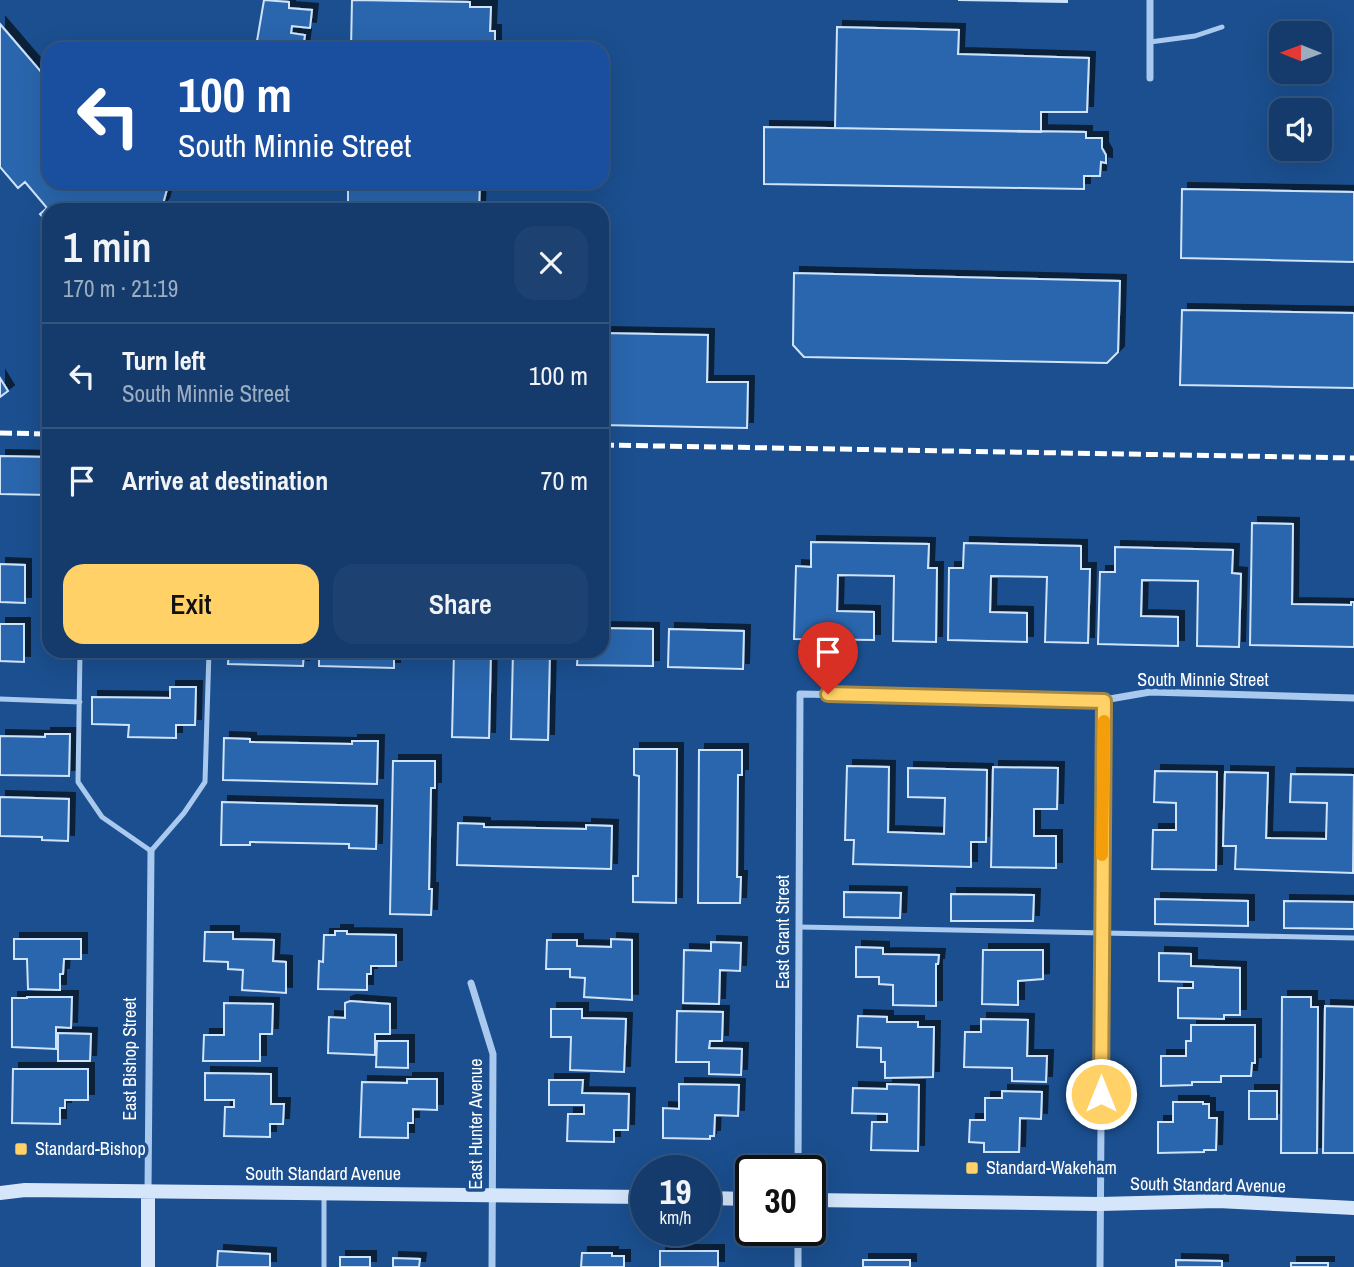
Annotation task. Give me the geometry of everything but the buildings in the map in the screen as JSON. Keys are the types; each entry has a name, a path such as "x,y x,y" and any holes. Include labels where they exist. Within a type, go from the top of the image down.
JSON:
{"street":[{"path":"1150,0 1150,78"},
{"name":"South Minnie Street","path":"800,694 1104,701 1150,692 1354,698"},
{"name":"East Grant Street","path":"798,1155 800,694"},
{"path":"1100,1267 1104,701"},
{"name":"East Bishop Street","path":"148,1267 151,850"},
{"name":"East Hunter Avenue","path":"471,983 493,1054 492,1267"},
{"name":"South Standard Avenue","path":"0,1193 25,1190 630,1197"},
{"name":"South Standard Avenue","path":"826,1200 1100,1204 1218,1201 1354,1208"},
{"path":"798,1246 798,1267"}],"lane":[{"path":"1150,42 1195,36 1222,27"},
{"path":"80,658 78,782 102,817 151,850 184,813 205,782 209,658"},
{"path":"0,699 80,702"},
{"path":"799,926 1354,937"},
{"path":"324,1193 324,1267"}],"railway":[{"path":"0,433 42,434"},
{"path":"609,445 1354,458"}],"slow traffic":[{"path":"1102,855 1104,721"}],"place":[{"name":"Standard-Bishop","path":"21,1149"},
{"name":"Standard-Wakeham","path":"972,1168"}],"route":[{"path":"828,694 1104,701 1101,1094"}]}
